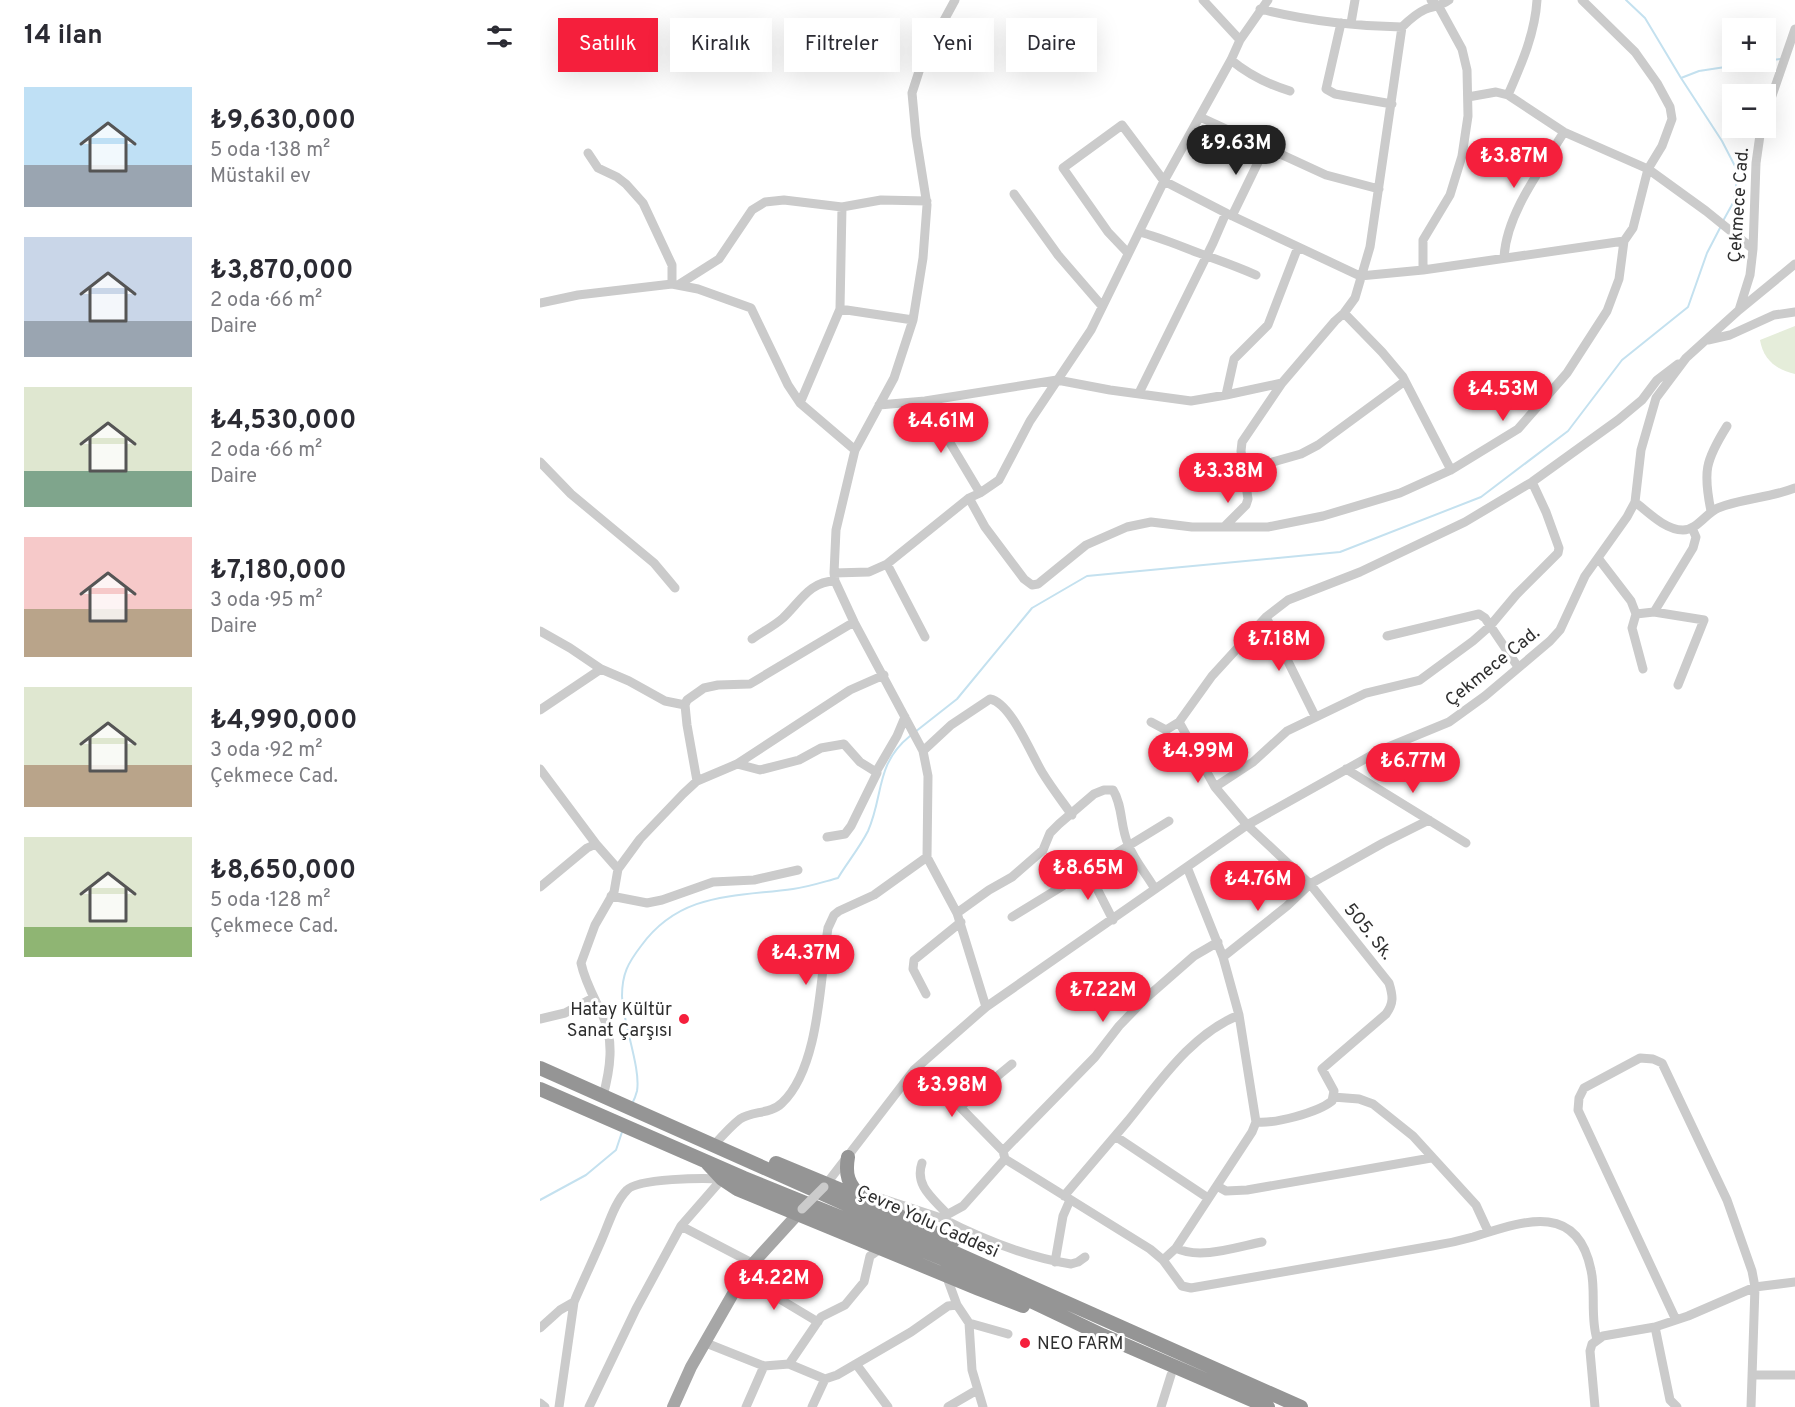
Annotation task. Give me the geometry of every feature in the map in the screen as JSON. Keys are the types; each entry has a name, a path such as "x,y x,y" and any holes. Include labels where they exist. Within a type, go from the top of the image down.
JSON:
{"highway":[{"name":"Çevre Yolu Caddesi","path":"540,1068 1301,1407"},
{"name":"Çevre Yolu Caddesi","path":"540,1089 703,1158 744,1178 941,1258 1102,1335 1268,1407"},
{"path":"711,1143 748,1152 870,1203 987,1257 1089,1313"},
{"path":"848,1157 846,1169 848,1181 856,1192 870,1203"},
{"path":"703,1158 722,1179 738,1189 800,1212 880,1249 979,1290 1102,1335"}],"main road":[{"path":"673,1407 691,1367 752,1263 800,1212"}],"street":[{"path":"955,0 923,59 912,93 916,136 927,201 923,258 913,320 894,378 855,450 836,530 835,577 854,622 923,751 928,776 927,857 959,918 986,1007"},
{"path":"1203,0 1240,39"},
{"path":"752,639 783,618 812,587 835,577 869,572 887,564 969,498 999,480 1030,421 1091,330 1164,181 1231,60 1240,39 1268,0"},
{"path":"1355,0 1326,89 1344,96 1392,104"},
{"path":"1423,270 1423,240 1450,195 1462,156 1468,116 1467,69 1462,49 1439,7 1431,0"},
{"path":"1225,526 1246,505 1248,499 1241,451 1242,442 1282,383 1355,298 1370,247 1402,27 1409,19 1427,9 1439,7 1449,0"},
{"path":"1508,95 1526,54 1537,0"},
{"path":"969,498 985,527 1024,579 1032,585 1048,578 1086,545 1127,527 1151,522 1192,527 1268,527 1323,516 1400,494 1451,470 1518,429 1567,372 1607,311 1619,279 1624,241 1632,228 1648,170 1672,119 1670,107 1657,82 1635,52 1582,0"},
{"path":"1260,9 1297,18 1402,27"},
{"path":"1776,84 1794,31"},
{"path":"1231,60 1270,85 1290,91"},
{"path":"1468,97 1496,92 1508,95 1564,132 1648,170 1707,211 1753,249"},
{"path":"1200,117 1326,175 1379,189"},
{"path":"1128,254 1108,232 1063,168 1122,125 1164,181 1360,276 1423,270 1624,241"},
{"path":"1504,258 1505,242 1511,224 1535,178 1564,132"},
{"name":"Çekmece Cad.","path":"800,1212 848,1157 917,1068 986,1007 1247,825 1381,750 1449,722 1485,696 1560,630 1585,576 1635,502 1641,450 1656,398 1686,358 1739,310 1750,275 1756,163 1760,138"},
{"path":"1139,393 1206,256 1265,148"},
{"path":"588,153 598,168 617,177 643,203 672,265 675,285"},
{"path":"1014,194 1058,255 1102,306"},
{"path":"675,285 719,259 752,210 765,202 784,200 842,207 881,200 927,201"},
{"path":"800,403 840,309 842,207"},
{"path":"1139,232 1164,239 1256,275"},
{"path":"1226,395 1234,359 1268,325 1298,247"},
{"path":"1739,310 1795,264"},
{"path":"540,303 578,295 675,285 698,289 752,308 788,386 800,403 855,450"},
{"path":"840,309 913,320"},
{"path":"1706,341 1730,335 1774,315 1795,312"},
{"path":"1344,313 1382,352 1405,381 1451,470"},
{"path":"1151,722 1166,730 1179,722 1212,676 1266,617 1288,600 1360,572 1465,522 1532,482 1618,420 1642,400 1657,380 1686,358"},
{"path":"879,405 925,401 1057,380 1110,390 1191,400 1282,383"},
{"path":"1244,470 1301,454 1318,445 1405,381"},
{"path":"925,401 980,493"},
{"path":"1711,511 1706,486 1707,465 1727,426"},
{"path":"540,462 571,494 654,563 675,588"},
{"path":"1215,787 1253,762 1287,731 1366,693 1420,680 1490,626 1516,595 1558,553 1559,549 1546,512 1532,482"},
{"path":"1635,502 1661,522 1683,530 1692,528 1711,511 1743,499 1795,488"},
{"path":"1654,612 1693,548 1695,537 1692,528"},
{"path":"1598,558 1631,601 1636,614 1632,628 1643,669"},
{"path":"887,564 925,637"},
{"path":"1636,614 1654,612 1704,620 1678,685"},
{"path":"1388,636 1479,615 1485,618 1518,667"},
{"path":"1266,617 1315,717"},
{"path":"697,781 687,725 685,705 687,700 704,688 750,684 854,622"},
{"path":"540,631 601,669 665,701 685,705"},
{"path":"540,710 601,669"},
{"path":"609,1099 609,1039 604,1016 593,998 581,963 596,925 611,897 618,879 618,869 657,820 697,781 737,764 850,690 884,675"},
{"path":"923,751 951,725 990,699 994,700 1012,718 1041,771 1072,815"},
{"path":"827,837 845,834 897,736 904,717"},
{"name":"505. Sk.","path":"1179,722 1215,787 1247,825 1310,884 1389,982 1392,1002 1386,1014 1322,1069 1332,1085 1333,1097"},
{"path":"737,764 760,771 799,760 821,748 844,744 860,762 876,772"},
{"path":"540,769 596,844 618,869"},
{"path":"1346,769 1466,843"},
{"path":"926,994 912,969 914,960 989,890 1012,877 1043,850 1050,833 1094,794 1104,790 1113,790 1117,797 1128,846 1155,889"},
{"path":"1012,917 1169,820"},
{"path":"1223,957 1287,906 1310,884 1429,820"},
{"path":"540,887 587,848 596,844"},
{"path":"711,1143 741,1118 781,1105 793,1090 810,1052 828,928 834,915 882,889 927,857"},
{"path":"1163,1260 1176,1248 1252,1132 1256,1122 1239,1015 1218,942 1187,867"},
{"path":"611,897 647,903 713,882 754,880 798,870"},
{"path":"1088,871 1113,920"},
{"path":"944,1217 963,1206 1004,1155 1146,998 1194,956 1218,942"},
{"path":"540,1019 565,1013 593,998"},
{"path":"1055,1262 1067,1198 1161,1080 1196,1042 1219,1024 1239,1015"},
{"path":"1676,1320 1578,1110 1579,1098 1584,1088 1640,1058 1653,1059 1662,1064 1673,1083 1733,1214 1755,1287 1751,1407"},
{"path":"960,1107 1011,1064"},
{"path":"917,1068 960,1107 1004,1155 1067,1198 1150,1249 1163,1260 1182,1286 1198,1288 1432,1246 1469,1238 1488,1231 1543,1220 1558,1223 1576,1235 1586,1252 1591,1268 1597,1339"},
{"path":"1256,1122 1274,1121 1313,1110 1328,1104 1333,1097 1359,1099 1379,1107 1413,1136 1476,1205 1488,1231"},
{"path":"1115,1136 1208,1198"},
{"path":"1217,1186 1226,1191 1247,1190 1431,1158"},
{"path":"922,1163 918,1174 922,1186 944,1217"},
{"path":"559,1407 574,1302 613,1212 628,1189 653,1181 669,1182 694,1177 722,1179"},
{"path":"589,1407 636,1309 681,1226 722,1179"},
{"path":"870,1203 874,1196 944,1217 975,1235 1055,1262 1071,1264 1084,1257"},
{"path":"681,1226 752,1263"},
{"path":"1176,1248 1186,1253 1198,1254 1262,1242"},
{"path":"789,1364 821,1317 845,1305 864,1282 870,1256 880,1249"},
{"path":"946,1275 957,1305 969,1323 972,1370 983,1407"},
{"path":"742,1280 818,1322"},
{"path":"1595,1407 1590,1351 1597,1339 1655,1327 1755,1287 1795,1282"},
{"path":"540,1328 560,1310 574,1302"},
{"path":"706,1343 764,1366 789,1364 825,1379 837,1375 911,1332 948,1306 957,1305"},
{"path":"969,1323 1008,1334"},
{"path":"1655,1327 1670,1400 1677,1407"},
{"path":"856,1364 888,1407"},
{"path":"746,1407 764,1366"},
{"path":"1161,1407 1171,1375"},
{"path":"1752,1375 1795,1375"},
{"path":"812,1407 825,1379"},
{"path":"948,1407 977,1390"},
{"path":"540,1403 545,1407"}],"green space":[{"path":"1795,326 1795,374 1771,363 1764,353 1760,340"}],"waterway":[{"path":"1626,0 1645,18 1722,141 1738,172 1734,201 1723,221"},
{"path":"1776,60 1780,59"},
{"path":"1681,78 1699,71 1722,67"},
{"path":"915,732 957,699 1032,608 1087,576 1340,552 1481,497 1568,431 1622,360 1688,307 1707,253 1721,226"},
{"path":"632,1104 638,1081 623,1007 622,988 627,969 641,946 656,928 673,915 691,906 729,896 799,888 838,878 868,831 882,780 891,758 910,736"},
{"path":"540,1200 586,1175 616,1150 623,1129"}],"place":[{"name":"Hatay Kültür Sanat Çarşısı","path":"684,1019"},
{"name":"NEO FARM","path":"1025,1343"}]}
